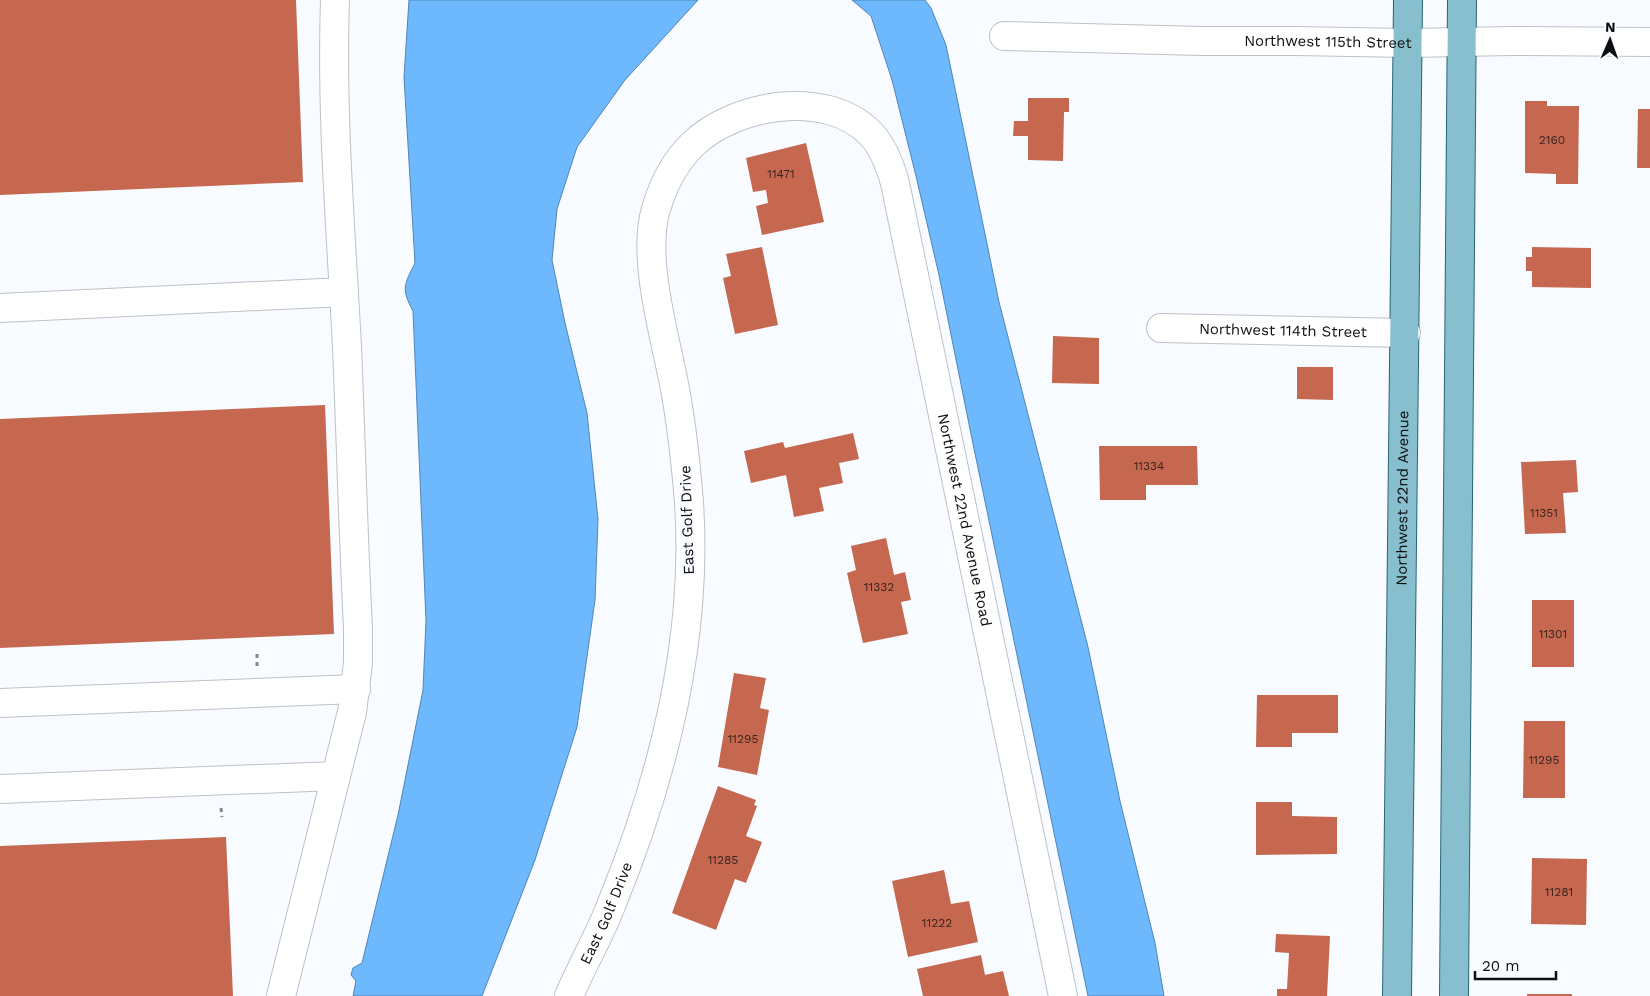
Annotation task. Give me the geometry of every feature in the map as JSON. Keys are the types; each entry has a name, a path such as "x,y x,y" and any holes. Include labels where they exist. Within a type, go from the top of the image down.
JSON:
{"main road":[{"name":"Northwest 22nd Avenue","path":"1397,996 1406,333 1408,0"},
{"path":"1454,996 1462,0"}],"street":[{"path":"281,996 352,712 356,689 358,627 334,72 335,0"},
{"name":"Northwest 115th Street","path":"1004,36 1201,41 1295,40 1408,43 1650,42"},
{"name":"East Golf Drive","path":"568,996 612,905 649,802 669,725 688,596 690,527 684,452 676,393 656,291 652,244 655,213 675,165 692,145 739,117 767,109 791,106"},
{"name":"Northwest 22nd Avenue Road","path":"791,106 806,106 830,110 850,117 860,124 872,134 880,147 889,164 895,183 1063,996"},
{"path":"0,308 344,292"},
{"name":"Northwest 114th Street","path":"1161,328 1406,333"},
{"path":"0,703 356,689"},
{"path":"0,789 336,776"}],"water":[{"path":"409,0 698,0 625,80 577,147 557,209 552,260 587,413 598,519 595,600 577,727 535,860 482,996 353,996 356,981 351,975 353,968 362,963 398,815 423,690 426,621 413,311 405,292 406,282 415,263 404,77"},
{"path":"852,0 925,0 931,8 946,45 999,302 1088,647 1120,801 1155,943 1164,996 1088,996 939,275 916,176 892,80 871,16"}],"building":[{"path":"0,0 296,0 303,182 0,195"},
{"path":"1028,98 1069,98 1069,112 1064,112 1063,161 1028,160 1028,136 1013,136 1014,121 1028,121"},
{"path":"1525,101 1547,101 1547,106 1579,106 1578,184 1556,184 1556,174 1525,173"},
{"path":"1638,109 1650,109 1650,168 1637,168"},
{"path":"806,143 824,222 762,235 756,206 768,203 766,190 753,192 746,158"},
{"path":"762,247 778,325 735,334 723,278 731,276 726,254"},
{"path":"1532,247 1591,248 1591,288 1532,287 1532,271 1526,271 1526,257 1532,257"},
{"path":"1053,336 1099,338 1099,384 1052,383"},
{"path":"1297,367 1333,367 1333,400 1297,399"},
{"path":"325,405 334,634 0,648 0,419"},
{"path":"853,433 859,459 839,463 843,483 819,488 824,511 794,517 786,475 751,483 744,451 783,442 785,448"},
{"path":"1099,446 1197,446 1198,485 1146,485 1146,500 1100,500"},
{"path":"1576,460 1578,492 1563,493 1566,533 1525,534 1521,462"},
{"path":"886,538 894,575 905,572 911,600 901,602 908,634 863,643 847,573 856,570 851,546"},
{"path":"1532,600 1574,600 1574,667 1532,667"},
{"path":"734,673 766,678 760,708 769,710 757,775 718,767"},
{"path":"1257,695 1338,695 1338,733 1292,733 1292,747 1256,747"},
{"path":"1524,721 1565,721 1565,798 1523,798"},
{"path":"718,786 756,800 754,805 757,806 746,836 762,842 746,883 735,879 716,930 672,913"},
{"path":"1256,802 1292,802 1292,816 1337,817 1337,854 1256,855"},
{"path":"226,837 233,996 0,996 0,846"},
{"path":"1532,858 1587,859 1586,925 1531,924"},
{"path":"944,870 951,904 969,901 978,942 908,957 892,881"},
{"path":"1276,934 1330,936 1327,996 1277,996 1277,989 1287,989 1289,953 1275,952"},
{"path":"981,955 985,975 1003,971 1009,996 923,996 917,969"},
{"path":"1527,994 1572,994 1572,996 1527,996"}]}
